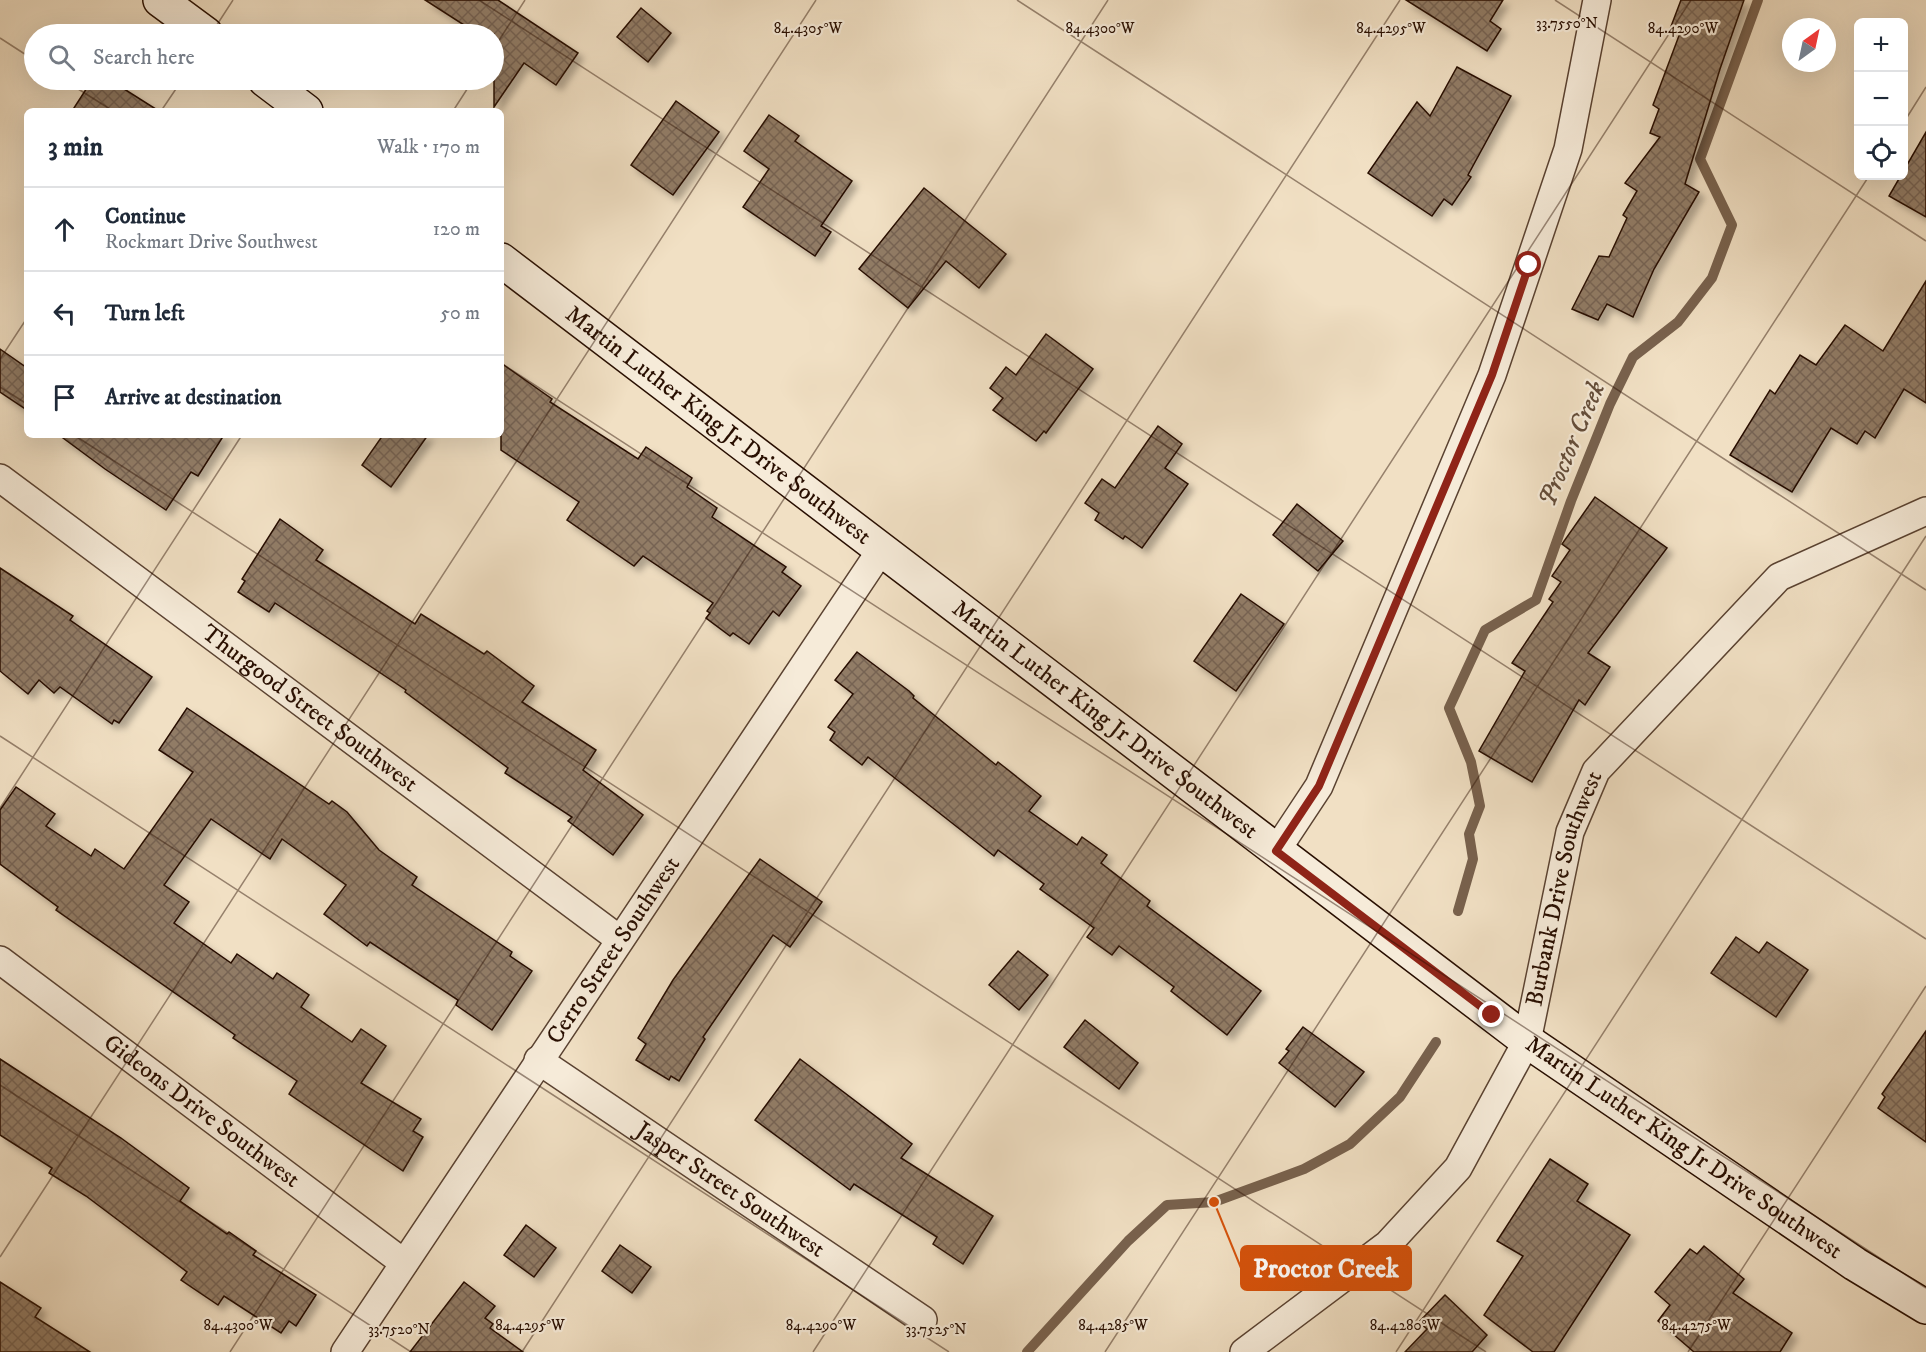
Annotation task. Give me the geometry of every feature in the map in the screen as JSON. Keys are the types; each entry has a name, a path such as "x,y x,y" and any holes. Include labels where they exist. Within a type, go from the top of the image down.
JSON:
{"main road":[{"path":"160,0 192,24"},
{"path":"278,90 302,108"},
{"name":"Martin Luther King Jr Drive Southwest","path":"504,262 1527,1041 1854,1264 1926,1307"}],"street":[{"path":"1276,851 1319,786 1492,375 1568,149 1597,0"},
{"name":"Thurgood Street Southwest","path":"0,478 619,939"},
{"name":"Burbank Drive Southwest","path":"1244,1352 1388,1244 1458,1168 1527,1041 1570,832 1596,771 1779,578 1926,511"},
{"name":"Cerro Street Southwest","path":"345,1352 881,550"},
{"name":"Gideons Drive Southwest","path":"0,960 404,1263"},
{"name":"Jasper Street Southwest","path":"538,1060 923,1320"}],"building":[{"path":"425,0 498,0 578,53 556,85 524,63 494,107 494,90 504,90 504,24 462,24"},
{"path":"1406,0 1503,0 1490,21 1501,29 1487,51"},
{"path":"1681,0 1744,0 1685,184 1699,192 1654,269 1633,317 1607,304 1598,320 1572,309 1599,256 1609,257 1627,218 1623,215 1637,191 1625,183 1660,137 1650,133 1659,109 1653,105 1680,33 1670,29"},
{"path":"641,8 671,33 648,62 617,37"},
{"path":"1457,67 1511,96 1468,175 1471,177 1452,205 1444,199 1432,216 1368,173 1417,102 1430,116"},
{"path":"86,90 126,90 154,108 74,108"},
{"path":"676,101 719,132 673,195 631,165"},
{"path":"769,115 799,136 795,141 852,181 821,226 831,232 815,256 743,207 769,169 744,151"},
{"path":"1926,132 1926,217 1889,196 1898,180 1908,180 1908,163"},
{"path":"924,188 1006,254 979,288 946,261 908,308 859,269"},
{"path":"1926,281 1926,403 1904,389 1875,438 1865,431 1857,444 1831,428 1792,492 1730,455 1770,390 1775,394 1800,355 1816,365 1845,325 1883,351"},
{"path":"1046,334 1093,369 1046,433 1044,431 1036,441 993,410 1003,398 990,388 1006,367 1016,375"},
{"path":"0,349 24,366 24,408 0,392"},
{"path":"504,365 552,399 550,402 638,459 646,447 692,478 687,487 717,508 712,517 786,567 782,572 801,586 779,616 773,611 749,644 733,633 730,636 706,618 710,613 707,611 713,603 643,556 634,566 567,520 579,502 501,450 501,438 504,438"},
{"path":"1158,426 1182,444 1165,468 1188,484 1142,548 1125,536 1123,539 1095,520 1099,513 1085,503 1102,479 1115,488"},
{"path":"63,438 222,438 198,476 191,472 166,510"},
{"path":"381,438 426,438 391,487 362,465"},
{"path":"1595,497 1667,548 1588,653 1610,667 1585,705 1579,700 1532,782 1479,751 1525,671 1512,663 1553,602 1549,599 1561,582 1552,576 1570,550 1562,544"},
{"path":"1297,504 1343,541 1318,571 1273,535"},
{"path":"280,519 323,550 316,560 415,624 421,614 484,654 487,651 534,686 522,702 596,750 583,770 643,815 613,855 568,821 572,817 505,773 508,768 405,692 406,690 275,603 269,612 238,592 245,581 242,579"},
{"path":"0,568 73,616 70,620 152,677 119,723 114,720 112,724 60,687 54,693 39,680 28,694 0,671"},
{"path":"1241,594 1284,624 1236,691 1194,661"},
{"path":"857,652 909,691 914,696 913,698 996,765 998,762 1041,796 1029,811 1077,845 1082,837 1107,855 1101,863 1150,901 1147,906 1261,991 1227,1035 1171,991 1174,987 1119,946 1112,955 1087,937 1094,928 1040,889 1044,884 998,850 994,856 868,757 862,765 830,740 835,732 828,727 853,694 835,680"},
{"path":"187,708 329,804 332,801 347,812 379,850 417,877 412,885 512,952 510,956 532,971 492,1030 456,1005 458,1000 370,942 367,946 324,914 346,885 282,839 270,859 211,819 164,885 189,902 174,923 231,963 237,954 273,979 277,973 309,995 301,1007 352,1042 361,1029 386,1046 361,1083 421,1119 413,1131 423,1137 403,1171 289,1094 297,1081 233,1038 235,1035 56,910 58,907 0,864 0,810 16,787 55,814 46,826 91,856 95,849 124,869 193,772 159,750"},
{"path":"760,859 822,902 790,947 773,935 703,1037 705,1039 679,1081 671,1076 669,1080 636,1060 646,1044 638,1038 673,980"},
{"path":"1736,937 1759,953 1767,942 1808,970 1776,1017 1711,973"},
{"path":"1018,951 1048,975 1019,1010 989,985"},
{"path":"1085,1020 1138,1063 1119,1089 1064,1047"},
{"path":"1303,1027 1364,1072 1335,1107 1279,1063 1289,1051 1286,1049"},
{"path":"1926,1031 1926,1142 1878,1108 1885,1097 1882,1094"},
{"path":"0,1059 121,1138 189,1188 180,1201 256,1251 253,1255 316,1295 296,1326 289,1321 281,1333 224,1296 218,1305 181,1280 187,1272 86,1196 49,1173 52,1168 0,1135"},
{"path":"800,1059 912,1144 901,1158 993,1216 963,1264 933,1244 937,1237 854,1184 850,1190 755,1120"},
{"path":"1550,1159 1588,1184 1577,1201 1630,1235 1554,1352 1533,1352 1484,1315 1523,1256 1497,1241"},
{"path":"526,1225 556,1248 534,1277 504,1255"},
{"path":"620,1245 651,1267 632,1293 602,1271"},
{"path":"1704,1246 1744,1279 1733,1293 1792,1333 1780,1352 1694,1352 1658,1321 1670,1305 1655,1292 1690,1249 1697,1254"},
{"path":"0,1282 41,1308 35,1317 90,1352 0,1352"},
{"path":"464,1282 495,1306 485,1318 493,1324 490,1328 523,1352 410,1352"},
{"path":"1445,1295 1487,1335 1472,1352 1405,1352 1427,1329 1419,1322"}],"waterway":[{"name":"Proctor Creek","path":"1458,911 1473,859 1469,834 1480,806 1471,762 1449,708 1485,630 1536,600 1571,501 1610,404 1633,357 1678,322 1712,278 1732,225 1700,159 1758,0"},
{"name":"Proctor Creek","path":"1027,1352 1128,1241 1167,1205 1214,1202 1304,1169 1350,1144 1400,1097 1436,1042"}],"place":[{"name":"Proctor Creek","path":"1214,1202"}],"route":[{"path":"1492,1015 1276,851 1319,786 1492,375 1529,265"}]}
